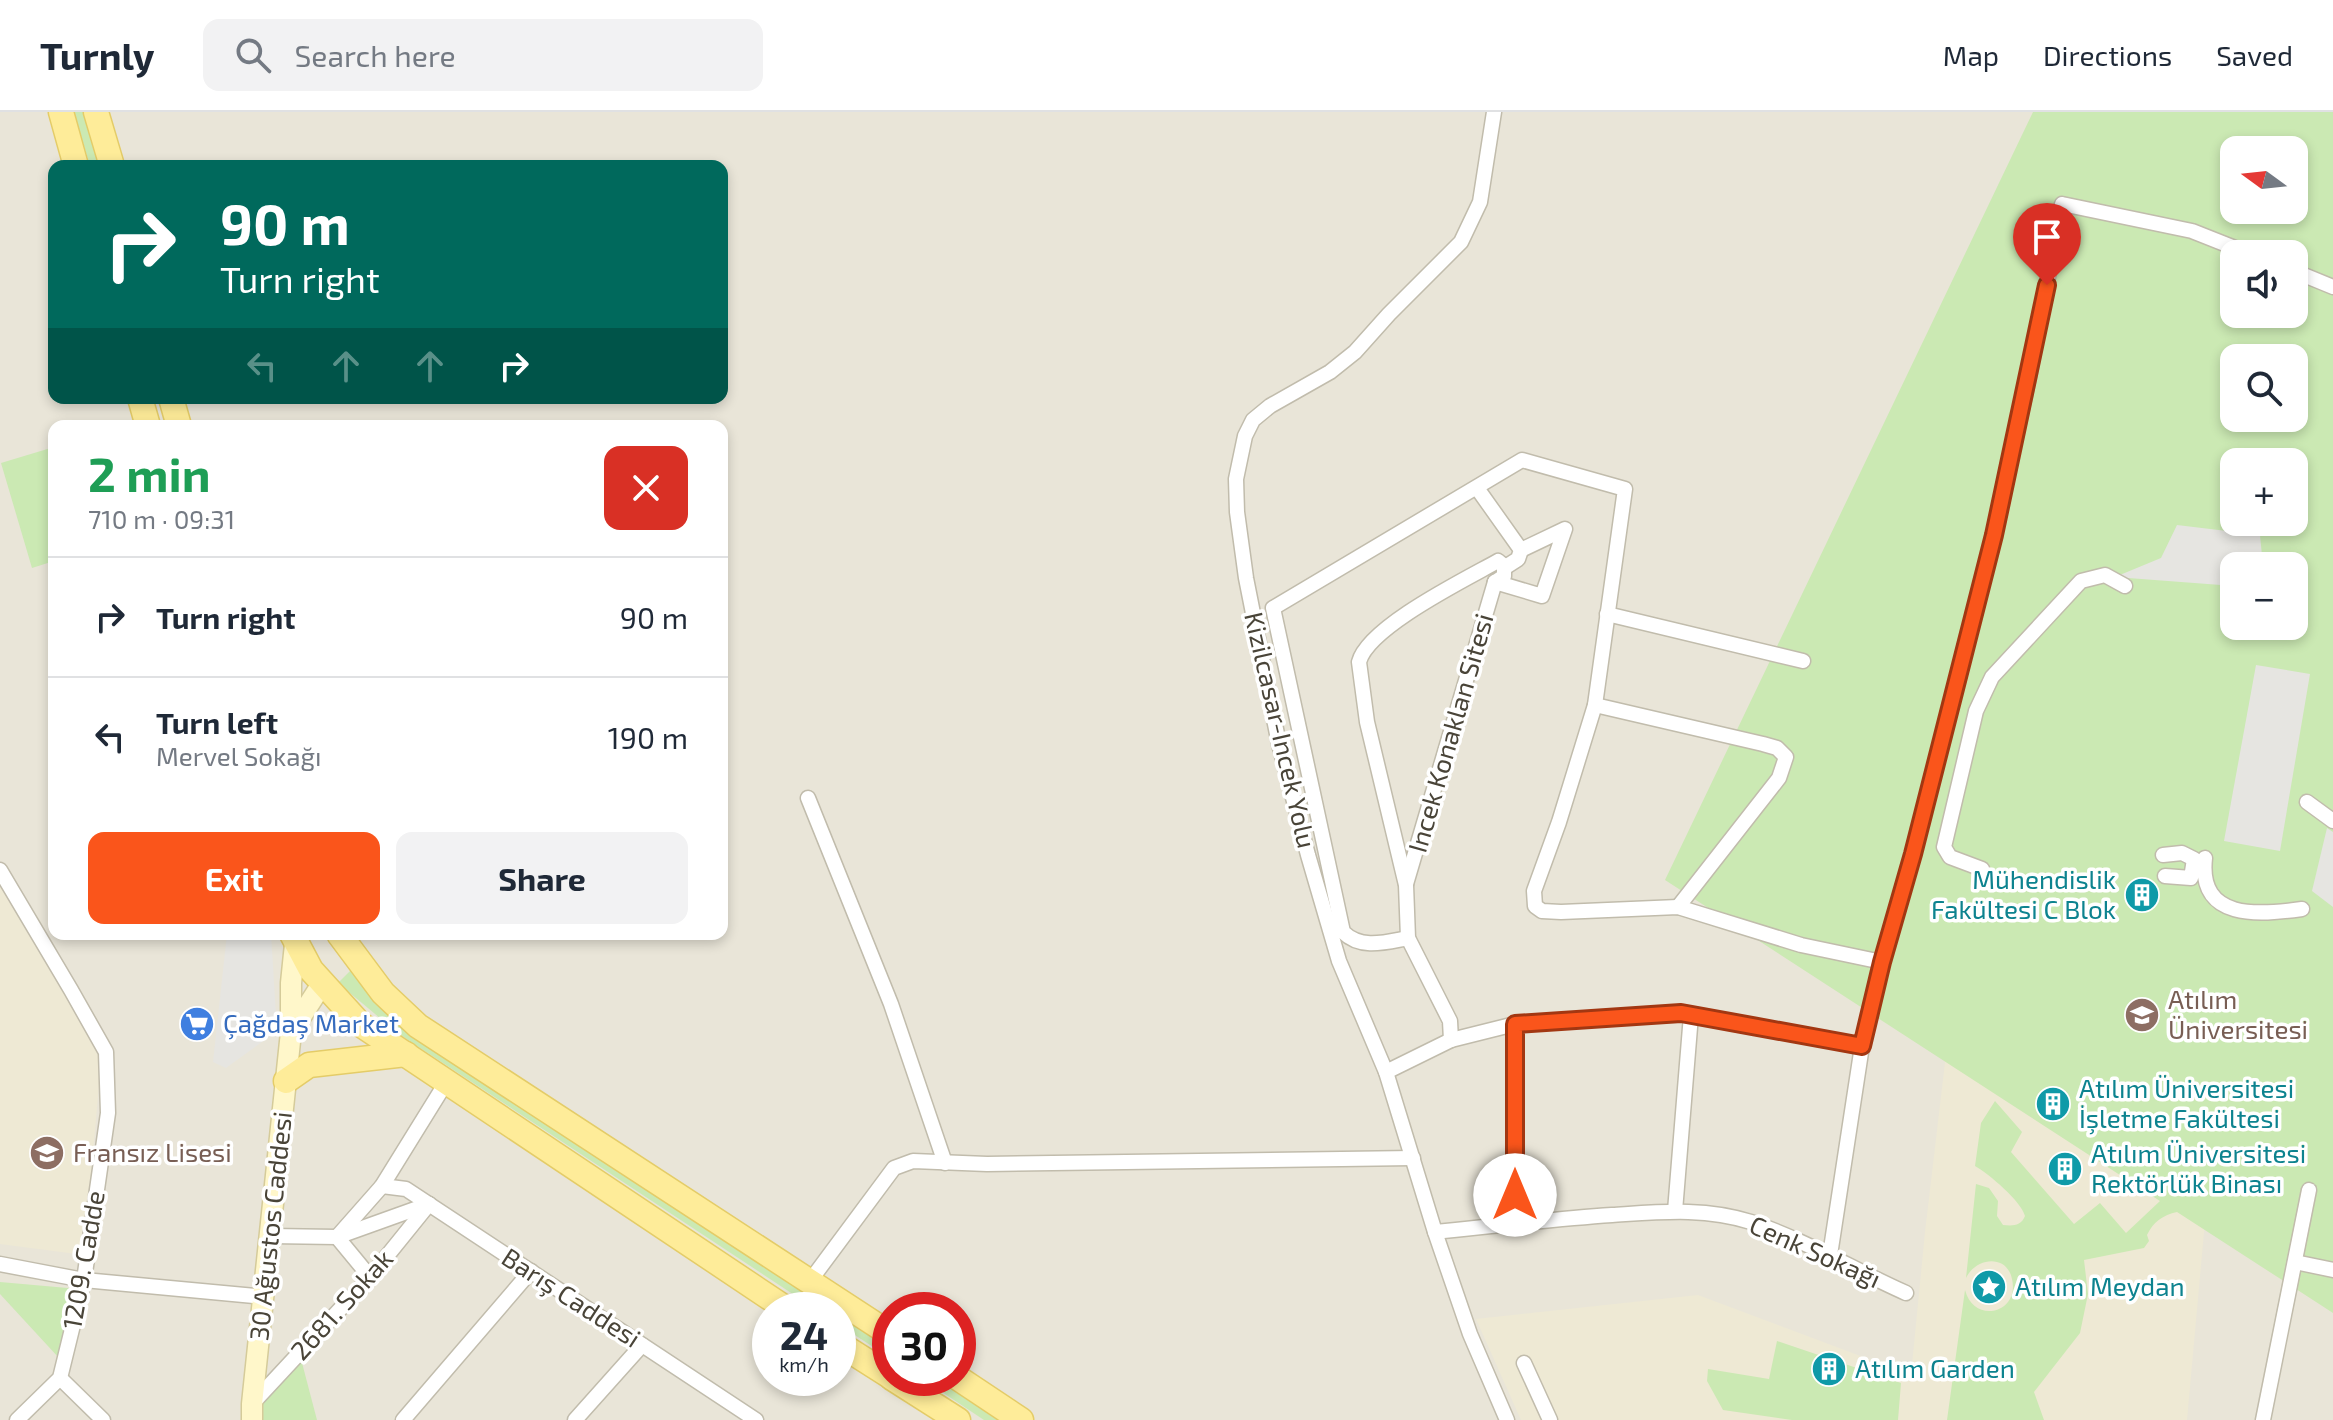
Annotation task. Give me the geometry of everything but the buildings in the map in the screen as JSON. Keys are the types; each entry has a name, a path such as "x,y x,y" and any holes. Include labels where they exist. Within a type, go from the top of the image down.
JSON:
{"main road":[{"path":"61,112 74,160"},
{"path":"96,112 110,160"},
{"name":"30 Ağustos Caddesi","path":"252,1412 291,1032 291,983 296,940"},
{"path":"298,940 322,984 360,1024 761,1292"},
{"path":"322,984 336,967 344,940"},
{"path":"344,940 383,993 418,1026 872,1322"},
{"name":"30 Ağustos Caddesi","path":"291,1032 322,984"},
{"path":"286,1081 309,1065 406,1054"},
{"path":"976,1390 1021,1420"},
{"path":"921,1396 958,1420"}],"street":[{"name":"Kizilcasar-Incek Yolu","path":"1494,112 1480,202 1461,242 1355,352 1330,372 1270,406 1253,420 1245,436 1236,479 1246,578 1279,744 1308,855 1339,961 1386,1072 1435,1232 1479,1359 1507,1420"},
{"path":"1830,1255 1862,1046 1994,535 2029,377 2062,204 2192,231 2220,242"},
{"path":"2308,277 2333,287"},
{"path":"1408,938 1364,944 1351,940 1343,932 1273,608 1522,460 1625,489 1595,705 1534,891 1535,906 1542,911 1561,912 1678,907 1801,945 1882,962"},
{"path":"1477,488 1521,550 1565,529 1542,596 1495,582"},
{"name":"Incek Konaklan Sitesi","path":"1406,885 1495,582 1504,576 1504,568 1518,559 1521,550"},
{"path":"1451,1040 1450,1021 1408,938 1406,885 1367,722 1360,676 1361,654 1369,642 1390,625 1498,561 1504,568"},
{"path":"1982,869 1950,857 1944,847 1983,693 1992,677 2081,581 2105,575 2125,586"},
{"path":"1607,614 1803,661"},
{"path":"1595,705 1763,744 1777,748 1786,757 1779,778 1678,907"},
{"path":"808,798 891,1004 945,1163"},
{"path":"2307,802 2333,821"},
{"path":"2163,855 2182,853 2194,859 2191,878 2165,876"},
{"path":"2205,858 2203,875 2209,891 2234,910 2252,914 2302,909"},
{"name":"1209. Cadde","path":"0,870 106,1052 108,1113 84,1280 60,1378"},
{"path":"1386,1072 1451,1040 1515,1024 1681,1013 1862,1046"},
{"path":"1675,1211 1691,1015"},
{"path":"1515,1024 1515,1224"},
{"path":"337,1237 382,1186 447,1081"},
{"path":"810,1281 894,1168 913,1161 987,1164 1413,1158"},
{"name":"Barış Caddesi","path":"382,1186 406,1189 755,1420"},
{"path":"2263,1420 2309,1190"},
{"path":"271,1236 337,1237 429,1204"},
{"name":"2681. Sokak","path":"252,1412 429,1204"},
{"name":"Cenk Sokağı","path":"1435,1232 1704,1211 1750,1222 1830,1255 1906,1293"},
{"path":"337,1237 370,1277"},
{"path":"2295,1262 2333,1270"},
{"path":"0,1264 84,1280 265,1297"},
{"path":"403,1420 531,1271"},
{"path":"575,1420 642,1345"},
{"path":"1524,1363 1550,1420"},
{"path":"17,1420 60,1378 103,1420"}],"shaded area":[{"path":"0,112 2114,112 2220,474 2220,536 2263,536 2297,552 2220,552 2220,640 2308,640 2308,557 2333,569 2333,1420 0,1420"},
{"path":"2177,525 2220,530 2220,536 2260,536 2262,552 2220,552 2220,585 2115,577 2161,558"},
{"name":"Atılım Üniversitesi","path":"2223,536 2263,536 2297,552 2220,552 2220,640 2308,640 2308,557 2333,569 2211,1155 2187,1420 1521,1420 1476,1319 1698,1295 1911,1375 1967,876"},
{"path":"2256,665 2310,674 2280,851 2224,841"},
{"path":"2327,828 2333,832 2333,907 2312,891"},
{"name":"Fransız Lisesi","path":"0,885 87,1031 101,1062 84,1255 0,1244"},
{"path":"226,940 271,940 277,1031 226,1068 213,1062"}],"green space":[{"path":"74,112 83,112 97,160 88,160"},
{"path":"2033,112 2333,112 2333,1313 2177,1212 2172,1213 2152,1226 2144,1248 2084,1260 2088,1294 2080,1333 2034,1392 2044,1420 1947,1420 1965,1290 1977,1308 1986,1311 2003,1307 2013,1291 2009,1271 1998,1262 1984,1262 1966,1278 1976,1184 1989,1188 1998,1201 1997,1216 2003,1225 2016,1225 2025,1216 1996,1181 1975,1166 1981,1123 1995,1101 2022,1132 2011,1152 2074,1224 2100,1203 2126,1233 2160,1201 1665,880"},
{"path":"48,449 48,563 32,568 1,463"},
{"path":"352,969 809,1292 790,1292 399,1034 338,983"},
{"path":"0,1282 79,1289 59,1358 0,1294"},
{"path":"856,1325 872,1335 872,1346 856,1336"},
{"name":"Atılım Garden","path":"1777,1341 1901,1383 1898,1420 1792,1420 1723,1410 1707,1381 1708,1369 1769,1379"},
{"path":"301,1359 317,1420 262,1420 260,1399"},
{"path":"948,1396 964,1396 1000,1420 984,1420"}],"place":[{"name":"Mühendislik Fakültesi C Blok","path":"2142,895"},
{"name":"Atılım Üniversitesi","path":"2142,1015"},
{"name":"Çağdaş Market","path":"197,1024"},
{"name":"Atılım Üniversitesi İşletme Fakültesi","path":"2053,1104"},
{"name":"Fransız Lisesi","path":"47,1153"},
{"name":"Atılım Üniversitesi Rektörlük Binası","path":"2065,1169"},
{"name":"Atılım Meydan","path":"1989,1287"},
{"name":"Atılım Garden","path":"1829,1369"}],"route":[{"path":"1515,1195 1515,1024 1681,1013 1862,1046 1994,535 2047,285"}]}
